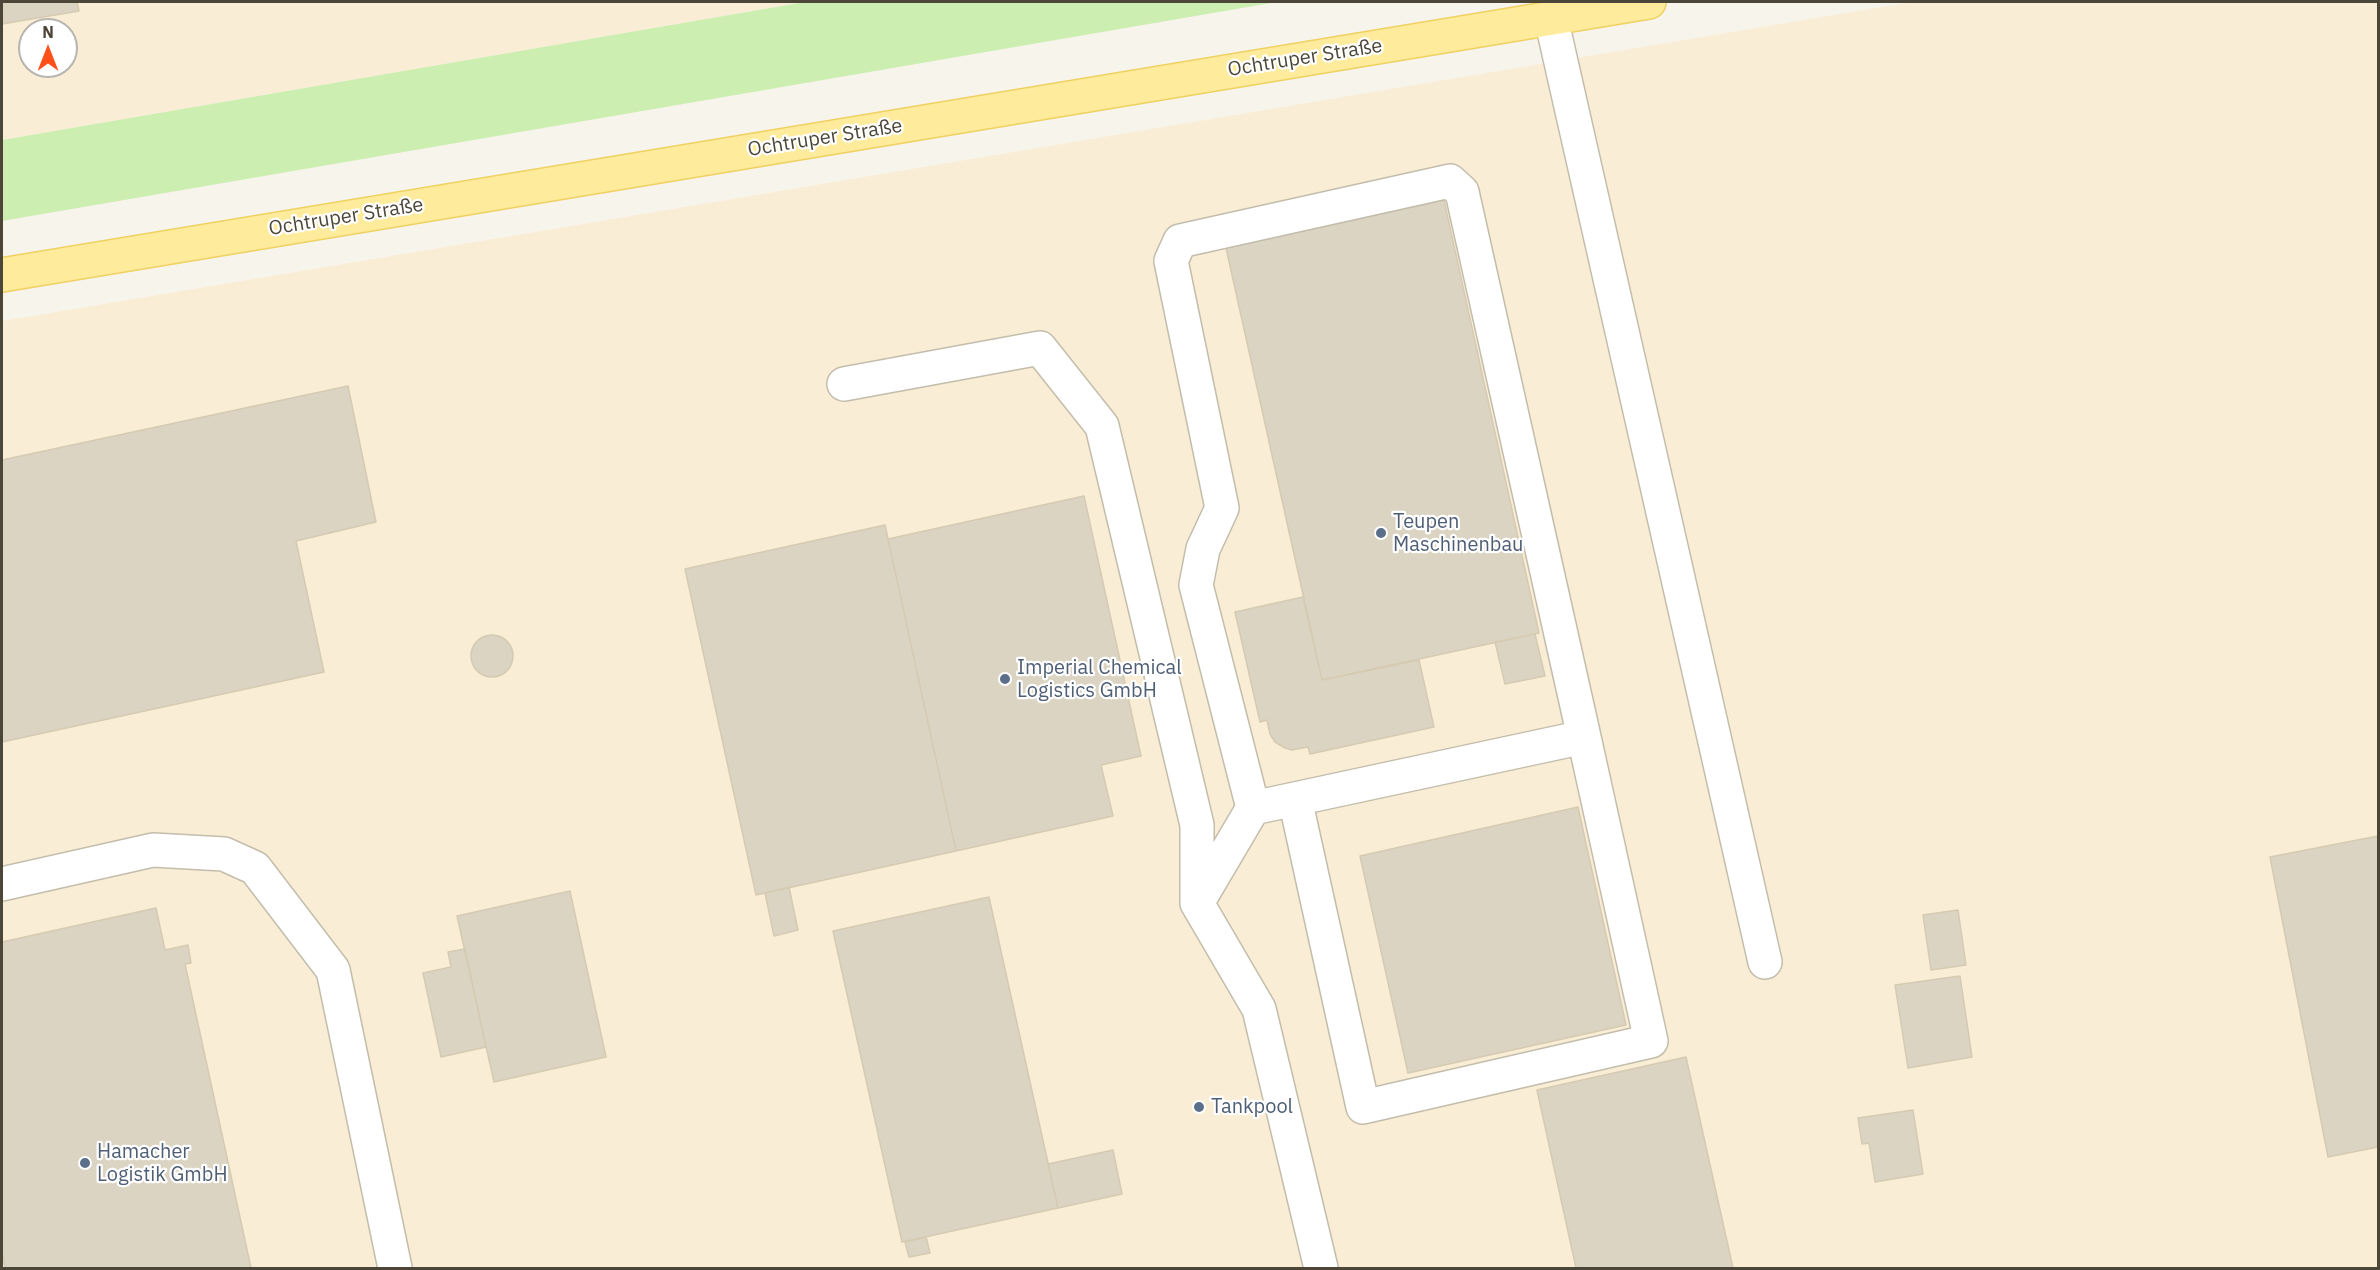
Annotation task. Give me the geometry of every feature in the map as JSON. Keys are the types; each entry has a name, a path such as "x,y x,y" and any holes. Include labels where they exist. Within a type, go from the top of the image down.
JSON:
{"main road":[{"name":"Ochtruper Straße","path":"2,274 1649,2"}],"street":[{"path":"1551,18 1765,962"},
{"path":"1197,903 1253,808 1196,585 1203,549 1222,508 1171,261 1180,241 1450,181 1462,192 1651,1041 1363,1107 1295,799"},
{"path":"844,384 1040,348 1102,426 1197,825 1197,903 1259,1009 1321,1269"},
{"path":"1253,808 1584,737"},
{"path":"2,884 153,849 224,854 255,868 333,970 395,1269"}],"shaded area":[{"path":"2,2 805,2 2,140"},
{"path":"1912,2 2378,2 2378,1268 2,1268 2,321"}],"green space":[{"path":"805,2 1277,2 2,221 2,140"}],"building":[{"path":"2,2 77,2 79,11 38,18 18,18 18,21 2,24"},
{"path":"1444,200 1539,633 1322,680 1226,248"},
{"path":"348,386 376,522 296,541 324,672 2,742 2,460"},
{"path":"1084,496 1141,756 1101,765 1113,816 956,851 888,539"},
{"path":"885,525 956,851 756,895 685,569"},
{"path":"1303,597 1322,680 1419,660 1434,727 1310,754 1308,747 1292,750 1275,742 1270,734 1267,720 1260,722 1235,612"},
{"path":"1535,634 1545,676 1505,684 1495,642"},
{"path":"492,635 507,641 513,656 507,671 492,677 477,671 471,656 477,641"},
{"path":"1578,807 1626,1025 1408,1073 1360,856"},
{"path":"2378,836 2378,1147 2328,1157 2270,857"},
{"path":"789,887 798,930 774,936 765,893"},
{"path":"570,891 606,1057 494,1082 457,916"},
{"path":"989,897 1058,1208 902,1242 833,931"},
{"path":"156,908 165,950 188,945 191,963 185,964 251,1268 5,1268 2,1251 2,942"},
{"path":"1958,910 1966,965 1931,970 1923,915"},
{"path":"465,949 486,1047 441,1057 423,973 451,967 448,952"},
{"path":"1960,976 1972,1057 1908,1068 1895,985"},
{"path":"1686,1057 1733,1268 1576,1268 1537,1090"},
{"path":"1913,1110 1923,1174 1875,1182 1869,1143 1862,1144 1858,1118"},
{"path":"1113,1150 1122,1194 1058,1208 1048,1164"},
{"path":"926,1237 930,1253 909,1257 905,1242"}],"place":[{"name":"Teupen Maschinenbau","path":"1381,533"},
{"name":"Imperial Chemical Logistics GmbH","path":"1005,679"},
{"name":"Tankpool","path":"1199,1107"},
{"name":"Hamacher Logistik GmbH","path":"85,1163"}]}
